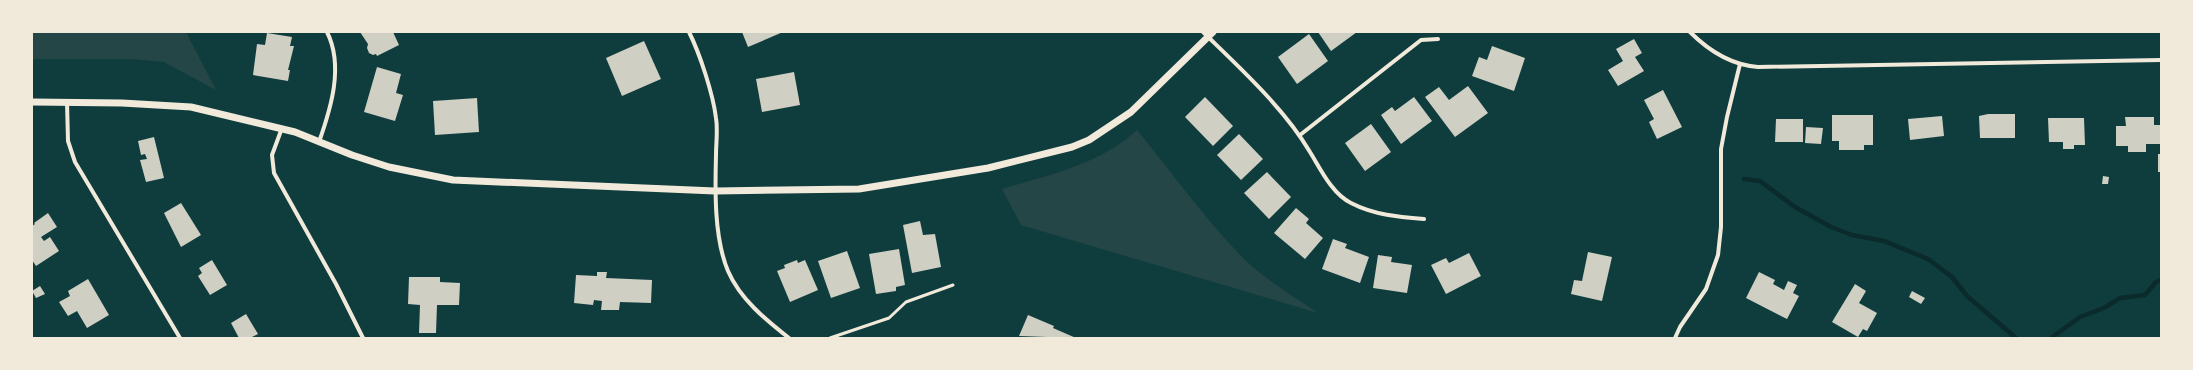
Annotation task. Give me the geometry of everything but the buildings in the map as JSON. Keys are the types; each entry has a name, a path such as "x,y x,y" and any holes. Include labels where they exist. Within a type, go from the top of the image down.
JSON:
{"street":[{"path":"319,142 333,92 336,66 331,40 327,32"},
{"path":"689,32 698,50 716,119 715,191 721,251 728,271 737,288 758,312 789,338"},
{"path":"1690,32 1702,43 1724,57 1740,64 1758,67 1841,67 2161,60"},
{"path":"32,102 122,103 191,107 282,128 352,155 390,167 453,180 715,191 859,188 988,168 1072,147 1103,132 1131,112 1208,34 1300,135 1328,183 1349,203 1382,215 1424,220"},
{"path":"1300,135 1421,40 1438,39"},
{"path":"1675,338 1680,327 1706,289 1718,255 1721,227 1722,149 1727,117 1740,64"},
{"path":"67,102 68,141 75,162 180,338"},
{"path":"282,128 272,154 274,173 336,284 363,338"}],"lane":[{"path":"830,338 889,318 906,302 953,285"}],"shaded area":[{"path":"32,32 186,32 216,90 164,62 132,59 32,59"},
{"path":"1137,130 1202,212 1244,259 1270,281 1318,313 1021,225 1002,189 1056,173 1091,160 1123,142"}],"waterway":[{"path":"1744,179 1760,181 1795,207 1831,227 1852,235 1884,241 1928,259 1952,277 1967,296 2016,338"},
{"path":"2051,338 2080,317 2104,308 2120,298 2145,295 2156,282 2161,280"}]}
